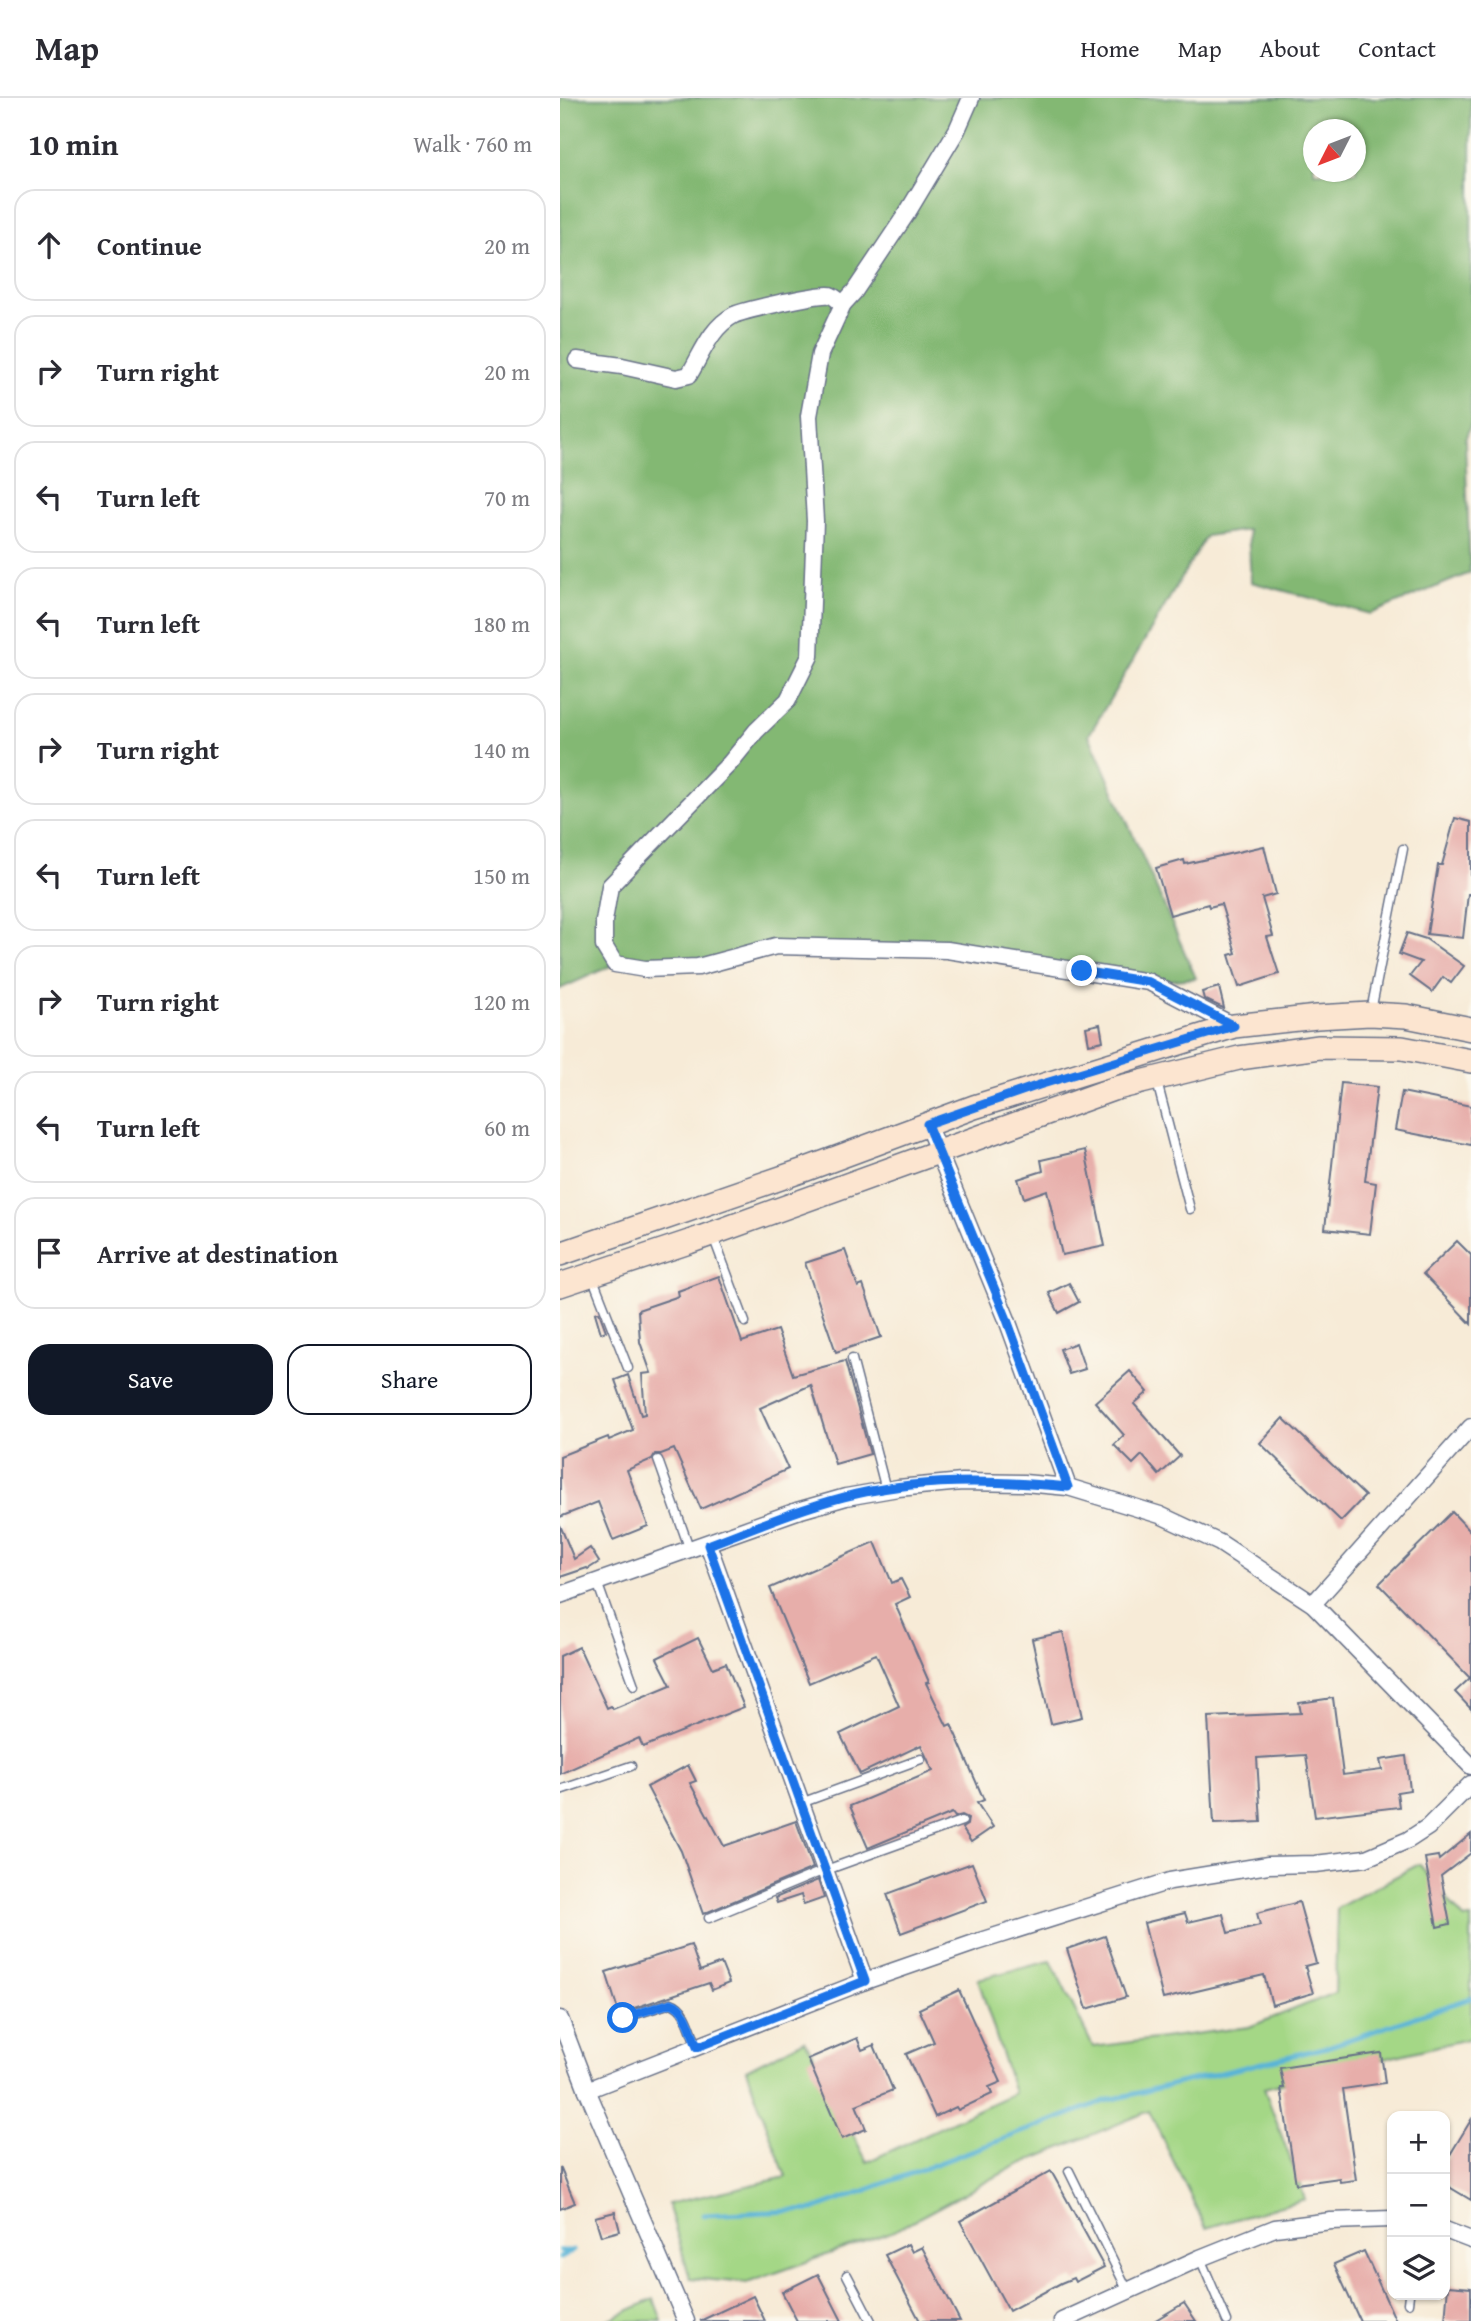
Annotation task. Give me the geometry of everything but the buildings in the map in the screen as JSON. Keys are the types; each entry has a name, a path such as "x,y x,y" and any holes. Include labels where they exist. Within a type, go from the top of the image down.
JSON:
{"street":[{"path":"971,98 957,130 907,213 843,304 820,354 809,416 815,521 810,656 788,700 610,886 604,921 604,946 615,964 645,969 698,967 776,946 947,950 1149,982 1234,1026"},
{"path":"577,360 622,366 676,378 689,375 699,353 715,332 734,316 829,295 843,304"},
{"path":"560,1254 1039,1085 1234,1026 1370,1014 1406,1016 1471,1029"},
{"path":"560,1285 712,1234 1113,1089 1239,1058 1319,1047 1402,1048 1471,1061"},
{"path":"927,1124 1006,1317 1068,1487"},
{"path":"1313,1604 1471,1427"},
{"path":"560,1595 708,1545 797,1511 846,1497 962,1482 1068,1487 1160,1515 1220,1543 1313,1604 1471,1766"},
{"path":"708,1545 865,1981"},
{"path":"587,2090 865,1981 977,1942 1170,1881 1268,1865 1315,1864 1366,1858 1408,1840 1428,1827 1471,1784"},
{"path":"560,2019 587,2090 686,2321"},
{"path":"1062,2321 1091,2315 1128,2291 1275,2228 1331,2221 1387,2218"},
{"path":"1450,2232 1471,2240"}],"lane":[{"path":"1370,1014 1403,849"},
{"path":"1156,1079 1190,1209"},
{"path":"712,1234 745,1322"},
{"path":"591,1275 628,1368"},
{"path":"852,1359 886,1490"},
{"path":"658,1460 690,1550"},
{"path":"597,1582 634,1685"},
{"path":"801,1803 921,1759"},
{"path":"560,1790 631,1766"},
{"path":"709,1918 826,1870 962,1821"},
{"path":"623,2018 671,2003 677,2005 684,2012 697,2047"},
{"path":"1069,2171 1128,2291"},
{"path":"1200,2258 1227,2321"},
{"path":"847,2275 871,2321"}],"green space":[{"path":"560,98 1471,98 1471,423 1465,440 1470,573 1370,614 1251,582 1248,530 1206,536 1089,735 1196,978 1149,982 947,950 776,946 698,967 615,964 560,989"},
{"path":"1419,1864 1464,1919 1471,1918 1471,2038 1264,2088 1305,2199 1206,2228 1149,2111 1012,2168 894,2231 747,2283 690,2278 668,2204 786,2177 746,2070 805,2040 867,2162 1014,2093 978,1979 1051,1961 1093,2047 1249,2027 1335,1993 1337,1908"},
{"path":"654,2299 662,2321 605,2321"}],"waterway":[{"path":"703,2215 813,2210 1105,2101 1327,2047 1471,1998"},
{"path":"560,2251 572,2251"},
{"path":"560,2258 572,2251"}],"route":[{"path":"623,2018 671,2003 677,2005 684,2012 697,2047 865,1981 708,1545 797,1511 846,1497 898,1488 962,1482 1068,1487 1006,1317 927,1124 1039,1085 1234,1026 1149,982 1082,971"}]}
